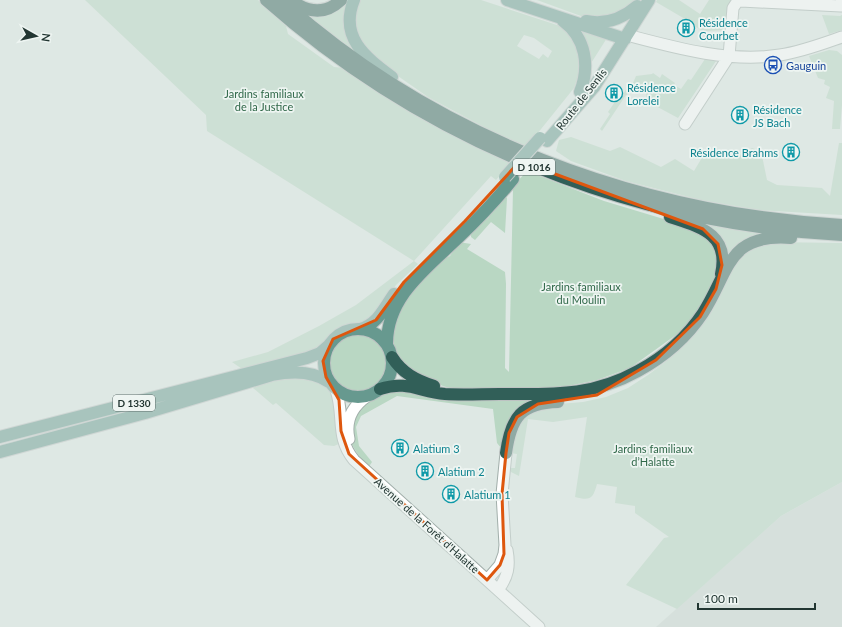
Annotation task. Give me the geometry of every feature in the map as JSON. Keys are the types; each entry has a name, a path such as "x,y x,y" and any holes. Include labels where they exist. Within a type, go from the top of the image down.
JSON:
{"highway":[{"name":"D 1016","path":"266,0 316,42 362,74 412,107 454,130 504,154 558,176 707,231 716,241 721,253 722,265 719,281"},
{"name":"D 1016","path":"281,0 312,26 389,82 435,109 520,152 612,185 717,210 786,220 842,225"},
{"path":"291,0 302,8 317,11 330,8 341,0"},
{"name":"D 1016","path":"594,189 674,211 708,218 768,228 842,235"},
{"name":"D 1016","path":"380,389 388,386 401,385 444,394 474,394 571,393 603,387 629,376 656,360 675,346 704,311 727,266 737,253 746,246 760,240 781,237 842,241"},
{"name":"D 1016","path":"392,358 403,371 419,380 446,389 474,394"},
{"path":"506,453 511,428 517,417 529,408 542,403 570,401 592,397 615,386 629,376"}],"main road":[{"path":"354,0 350,11 350,26 358,48 370,60 435,109"},
{"path":"507,0 622,36"},
{"path":"522,0 586,21 622,36"},
{"path":"622,36 649,0"},
{"path":"622,36 639,3"},
{"path":"586,21 602,23 616,20 629,13 639,3"},
{"path":"555,16 570,27 579,38 583,48 586,69 580,92"},
{"name":"Route de Senlis","path":"543,140 622,36"},
{"name":"Route de Senlis","path":"543,140 594,87 622,36"},
{"path":"509,178 481,216 415,280 404,292 394,308 387,330 387,345 392,358 392,368 390,376 380,389 366,397 350,397 332,386 324,372 324,356 333,339 342,333 370,325 376,320 404,282 509,178 543,140"},
{"path":"360,329 375,334 387,345"},
{"name":"D 1330","path":"0,437 307,358 320,353 328,346"},
{"name":"D 1330","path":"0,452 145,413 277,373 306,373 316,375 332,386"}],"street":[{"path":"685,124 729,56 731,49 733,8 737,2 748,1 841,6 842,0"},
{"path":"622,36 729,56 757,57 782,55 842,37"},
{"name":"Avenue de la Forêt d'Halatte","path":"332,386 340,405 341,431 345,446 354,460 539,627"},
{"name":"Avenue de la Forêt d'Halatte","path":"366,397 352,411 349,420 348,432 353,451 366,470"},
{"name":"Avenue de la Forêt d'Halatte","path":"487,580 502,562 504,550 502,494 506,453"},
{"name":"Avenue de la Forêt d'Halatte","path":"498,590 507,576 509,569 509,560 504,538"}],"highlighted area":[{"path":"520,161 703,229 718,244 722,265 716,289 700,317 656,360 597,395 538,404 517,417 509,433 502,494 504,554 500,565 487,580 349,454 341,431 339,400 326,377 323,361 333,339 376,320 404,282 465,221"}],"shaded area":[{"path":"842,482 842,627 656,627 781,516"}],"green space":[{"name":"Jardins familiaux de la Justice","path":"85,0 258,0 286,26 288,34 334,67 345,68 512,162 496,180 491,176 414,261 207,131 206,115"},
{"path":"349,0 359,55 304,13"},
{"path":"357,0 481,0 560,26 570,35 579,55 578,76 574,88 525,149 428,97 385,67 365,50 354,30","holes":["524,35 534,38 552,51 548,58 543,54 539,59 517,46"]},
{"path":"537,0 635,0 611,16 590,18"},
{"path":"657,0 679,0 700,14 709,0 733,0 727,30 703,31 656,2"},
{"path":"822,15 842,15 842,30 829,34"},
{"path":"572,26 607,38 588,68"},
{"path":"829,50 837,51 842,55 842,105 840,129 832,129 834,101 826,98 830,87 824,84 825,80 818,78 809,56"},
{"path":"705,59 716,61 678,118 652,104 647,99 646,93 635,90 626,95 602,131 600,129 610,114 608,112 631,82 633,83 636,76 653,73 660,78 662,74 681,89 688,79 691,80"},
{"path":"571,137 610,151 620,147 661,167 675,159 694,171 706,151 735,159 752,148 761,151 767,180 777,185 822,188 830,196 839,143 842,143 842,215 759,210 701,200 626,181 571,161 556,151 559,140"},
{"name":"Jardins familiaux du Moulin","path":"527,171 604,201 700,230 710,237 719,258 716,278 696,313 680,332 630,368 597,380 568,386 566,389 468,390 446,387 412,374 395,354 390,341 399,306 438,262 450,256 459,242 471,244 467,249 505,272 505,368 509,372 513,189 515,184"},
{"path":"504,196 507,198 505,233 491,222 475,240 471,237 471,233 479,224 488,218"},
{"path":"704,223 764,233 726,261 704,226"},
{"name":"Jardins familiaux d’Halatte","path":"770,242 842,243 842,482 781,516 677,609 626,585 664,538 669,537 635,513 635,506 615,503 617,487 597,484 594,493 590,498 584,499 575,497 587,417 553,422 528,419 519,476 511,472 509,468 515,468 517,454 510,453 513,436 523,416 547,405 583,402 606,397 628,388 664,363 694,333 714,305 730,270 752,246"},
{"path":"414,261 418,264 396,285 381,308 365,324 346,327 336,332 329,336 322,347 311,353 245,371 232,362 268,352 319,326 356,305"},
{"path":"352,335 364,335 374,339 382,347 386,357 386,369 382,379 374,387 364,391 352,391 342,387 334,379 330,369 330,357 334,347 342,339"},
{"path":"278,376 316,379 325,384 330,390 334,399 341,443 334,446 324,445 276,403 273,405 253,388 255,383"},
{"path":"389,390 543,399 529,403 501,448 497,443 493,409 397,396 361,416 356,427 359,446 372,462 368,468 351,443 353,415 369,401"}],"place":[{"name":"Résidence Courbet","path":"686,28"},
{"name":"Gauguin","path":"773,65"},
{"name":"Résidence Lorelei","path":"614,93"},
{"name":"Résidence JS Bach","path":"740,115"},
{"name":"Résidence Brahms","path":"791,152"},
{"name":"Alatium 3","path":"400,448"},
{"name":"Alatium 2","path":"425,471"},
{"name":"Alatium 1","path":"451,494"}]}
